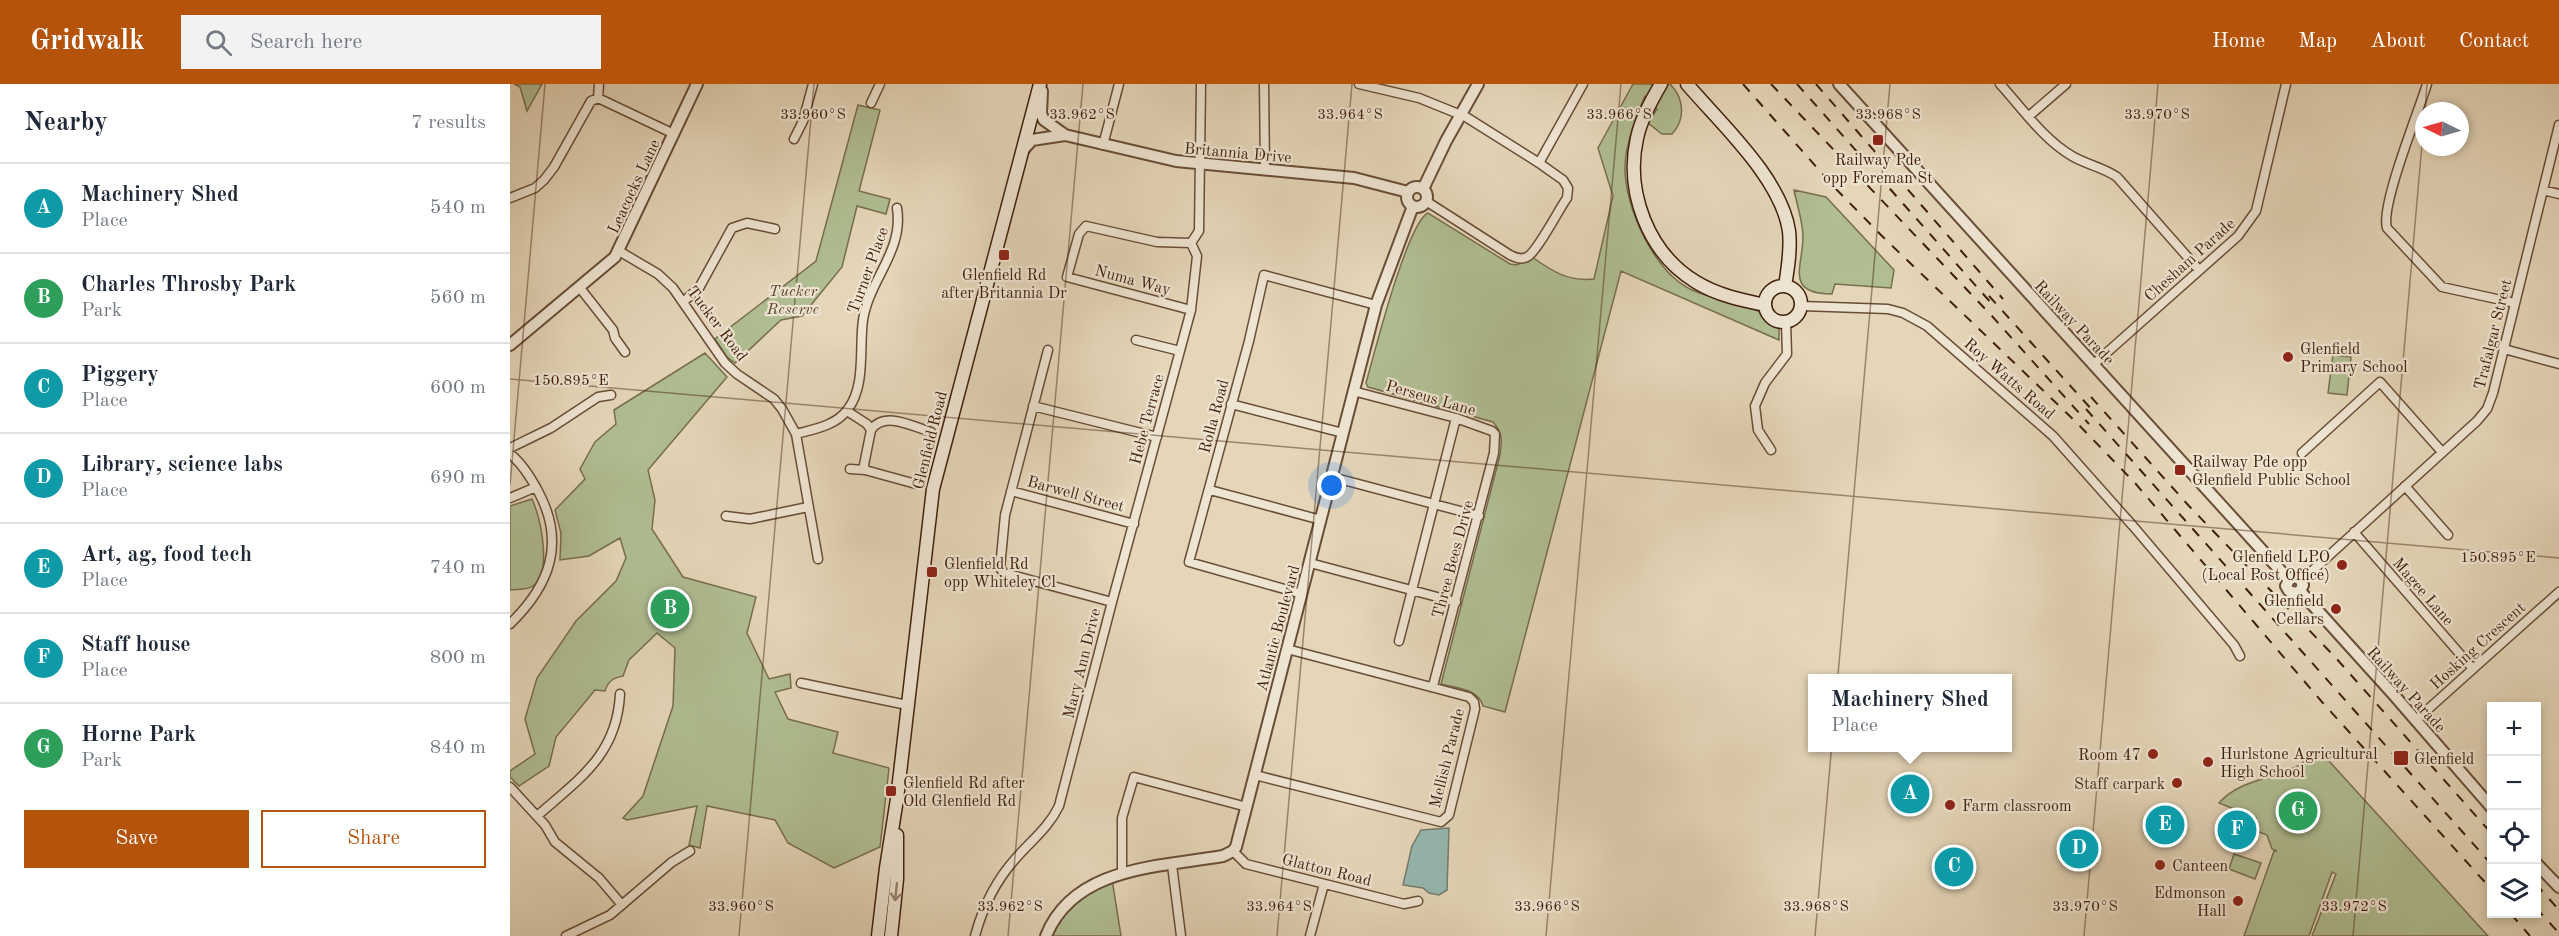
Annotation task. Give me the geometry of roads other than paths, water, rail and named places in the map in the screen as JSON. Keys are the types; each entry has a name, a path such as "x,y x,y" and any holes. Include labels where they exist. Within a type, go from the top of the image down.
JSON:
{"main road":[{"name":"Glenfield Road","path":"878,936 895,813 933,489 1022,151 1042,84"},
{"path":"1661,84 1648,107 1637,137 1634,171 1639,208 1654,240 1673,264 1695,282 1723,295 1765,305"},
{"path":"1687,84 1764,174 1776,192 1789,230 1790,254 1785,286"},
{"path":"1785,286 1797,292 1802,306 1798,316 1786,323 1772,319 1765,305 1771,291 1785,286"},
{"name":"Glenfield Road","path":"891,936 897,879 895,813"}],"street":[{"path":"598,98 599,84"},
{"name":"Leacocks Lane","path":"510,345 608,265 619,251 697,84"},
{"path":"794,139 803,121 813,84"},
{"path":"871,103 880,84"},
{"name":"Britannia Drive","path":"1042,84 1041,114 1044,120 1065,135 1152,157 1201,164 1354,178 1408,192"},
{"path":"1103,145 1119,84"},
{"path":"1191,243 1199,231 1201,84"},
{"path":"1264,84 1265,169"},
{"path":"1359,84 1419,98 1460,115 1539,163 1566,183 1568,193 1534,251 1525,258 1517,259 1426,201"},
{"path":"1423,189 1478,84"},
{"path":"1539,163 1583,84"},
{"path":"2000,84 2059,148 2089,165 2105,168 2117,177 2199,270"},
{"path":"2029,116 2066,84"},
{"path":"2427,84 2392,191 2386,217 2387,228 2442,286 2515,303"},
{"name":"Railway Parade","path":"1842,85 2289,580 2295,577 2300,586 2487,802"},
{"name":"Chesham Parade","path":"2094,364 2238,236 2256,211 2284,85"},
{"path":"510,198 535,188 544,180 554,167 591,101 598,98 674,134"},
{"name":"Trafalgar Street","path":"2300,586 2354,532 2487,409 2504,350 2559,125"},
{"name":"Britannia Drive","path":"1022,151 1032,140 1065,135"},
{"path":"1415,187 1423,189 1427,194 1426,201 1421,207 1413,206 1408,200 1408,192 1415,187"},
{"path":"2543,190 2559,194"},
{"name":"Atlantic Boulevard","path":"1233,851 1247,807 1376,305 1413,206"},
{"name":"Turner Place","path":"847,411 858,383 867,305 888,261 899,224 897,208"},
{"path":"683,302 699,288 732,228 747,223 775,230"},
{"name":"Numa Way","path":"1191,243 1157,242 1086,225 1079,234 1067,277 1191,310"},
{"name":"Hebe Terrace","path":"1112,602 1191,310 1197,256 1191,243"},
{"name":"Tucker Road","path":"619,251 658,274 673,288 725,363 774,399 788,418 796,434 818,559"},
{"name":"Rolla Road","path":"1302,594 1190,562 1264,275 1376,305"},
{"path":"580,288 613,330 615,338 626,352"},
{"name":"Roy Watts Road","path":"1802,306 1888,309 1903,313 1927,326 2053,436 2234,645 2240,656"},
{"path":"1771,450 1758,430 1755,406 1760,391 1786,354 1786,323"},
{"path":"1136,340 1180,351"},
{"name":"Mary Ann Drive","path":"975,936 985,905 1000,878 1053,819 1059,806 1112,602 1004,573 1000,568 1005,515 1048,350"},
{"path":"2504,350 2559,364"},
{"path":"2302,453 2380,382 2442,452"},
{"name":"Perseus Lane","path":"1353,391 1456,418 1492,431 1495,439"},
{"path":"510,448 551,428 598,397 611,395"},
{"path":"1231,404 1343,433"},
{"path":"1033,406 1157,437"},
{"path":"796,434 829,425 847,411 867,424 871,430"},
{"path":"1399,641 1456,418"},
{"path":"865,470 871,430 879,422 891,420 931,432"},
{"name":"Three Bees Drive","path":"1433,686 1479,516 1494,453 1495,439"},
{"path":"510,454 536,487 552,536 551,553 538,592 532,602 510,624"},
{"path":"850,469 865,470 916,483"},
{"path":"1332,477 1479,516"},
{"path":"2405,486 2448,535"},
{"path":"510,498 536,487"},
{"path":"1209,490 1321,520"},
{"name":"Barwell Street","path":"1011,491 1134,524"},
{"path":"726,516 750,519 808,507"},
{"name":"Magee Lane","path":"2354,532 2473,669"},
{"path":"1310,563 1456,602"},
{"name":"Hosking Crescent","path":"2416,720 2559,592"},
{"name":"Mellish Parade","path":"1255,775 1441,822 1449,815 1475,709 1474,702 1469,697 1433,686 1287,649"},
{"path":"801,683 908,705"},
{"path":"537,816 599,759 616,722 620,694"},
{"path":"1122,873 1122,818 1134,777 1247,807"},
{"path":"510,788 537,816 555,842 599,878 622,905"},
{"path":"566,936 605,918 672,862 690,851"},
{"path":"1046,936 1058,915 1075,896 1095,883 1122,873 1223,856 1233,851"},
{"name":"Glatton Road","path":"1233,851 1246,864 1404,904 1418,901"},
{"path":"2537,864 2559,887"},
{"path":"1172,865 1181,936"},
{"path":"1310,936 1324,884"}],"water":[{"path":"1449,828 1447,890 1439,895 1429,893 1423,888 1403,885 1412,846 1421,830"}],"railway":[{"path":"1743,84 1834,187 1883,237 2076,422 2135,483 2322,702 2487,884"},
{"path":"1771,84 1991,315 2089,424"},
{"path":"1797,84 1992,304"},
{"path":"1816,84 2003,299"},
{"path":"1989,296 2094,412"},
{"path":"2091,397 2189,506 2335,657 2487,828"},
{"path":"2086,409 2491,864"},
{"path":"2541,890 2559,910"},
{"path":"2541,913 2559,933"},
{"path":"2514,918 2530,936"}],"place":[{"name":"Railway Pde opp Foreman St","path":"1878,140"},
{"name":"Glenfield Rd after Britannia Dr","path":"1004,255"},
{"name":"Glenfield Primary School","path":"2288,357"},
{"name":"Railway Pde opp Glenfield Public School","path":"2180,470"},
{"name":"Glenfield LPO (Local Post Office)","path":"2342,565"},
{"name":"Glenfield Rd opp Whiteley Cl","path":"932,572"},
{"name":"Charles Throsby Park","path":"670,609"},
{"name":"Glenfield Cellars","path":"2336,609"},
{"name":"Room 47","path":"2153,754"},
{"name":"Glenfield","path":"2401,758"},
{"name":"Hurlstone Agricultural High School","path":"2208,762"},
{"name":"Staff carpark","path":"2177,783"},
{"name":"Glenfield Rd after Old Glenfield Rd","path":"891,791"},
{"name":"Machinery Shed","path":"1910,794"},
{"name":"Farm classroom","path":"1950,805"},
{"name":"Horne Park","path":"2298,811"},
{"name":"Art, ag, food tech","path":"2165,825"},
{"name":"Staff house","path":"2237,830"},
{"name":"Library, science labs","path":"2079,849"},
{"name":"Canteen","path":"2160,865"},
{"name":"Piggery","path":"1954,867"},
{"name":"Edmonson Hall","path":"2238,901"}],"park label":[{"name":"Tucker Reserve","path":"793,299"}]}
